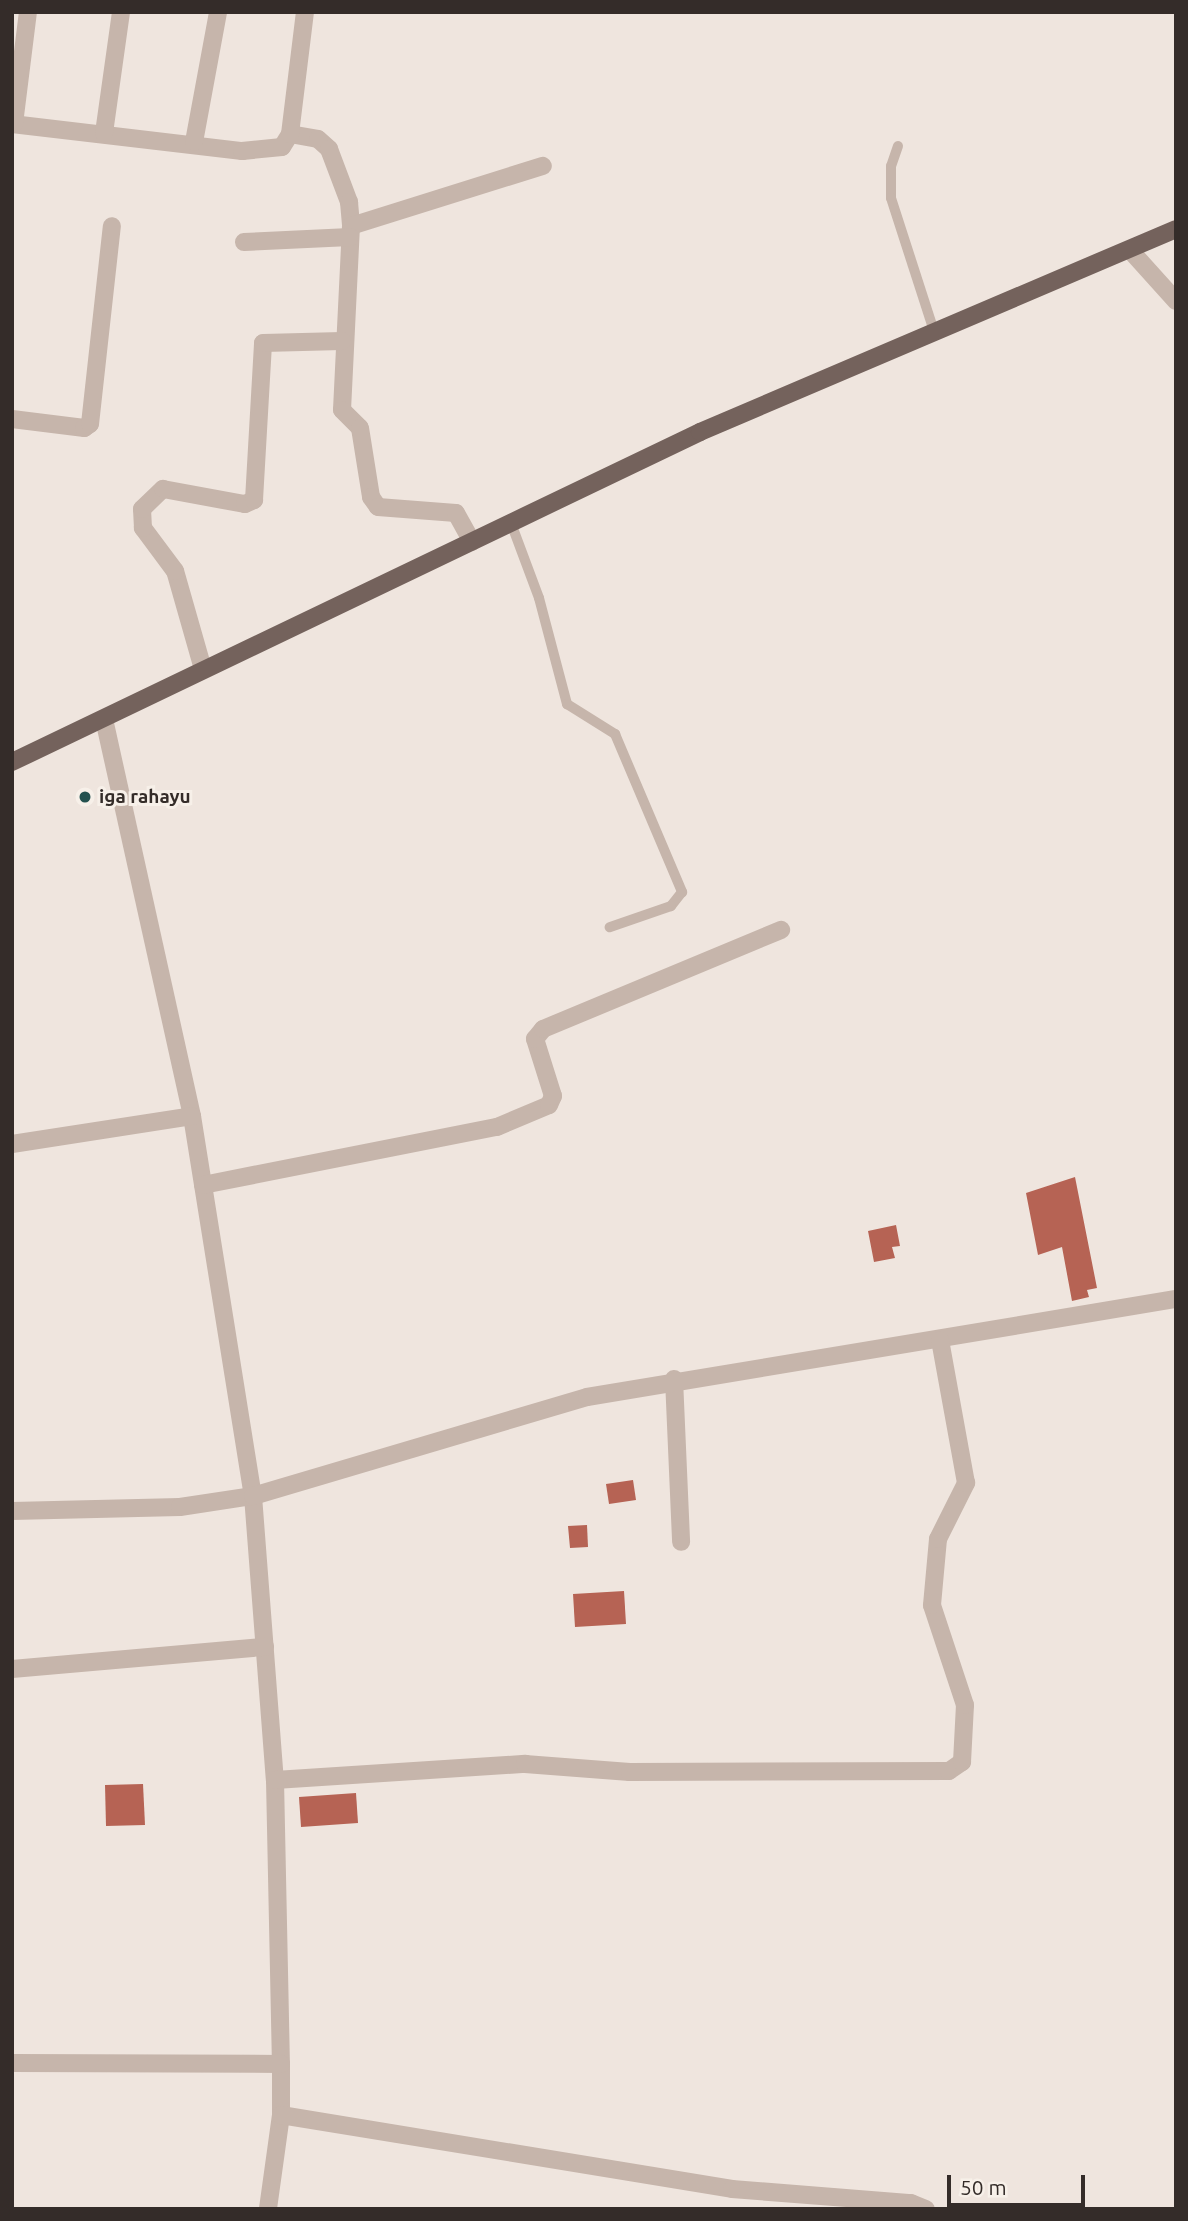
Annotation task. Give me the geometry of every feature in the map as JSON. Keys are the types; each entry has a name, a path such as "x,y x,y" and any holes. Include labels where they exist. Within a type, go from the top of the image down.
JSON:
{"main road":[{"path":"12,762 789,391 1176,229"}],"street":[{"path":"28,12 13,124 194,142 242,151 282,147 290,134 305,12"},
{"path":"104,133 121,12"},
{"path":"194,142 218,12"},
{"path":"290,134 318,139 329,149 349,202 351,232 342,341 342,410 360,428 371,497 378,507 456,513 472,542"},
{"path":"244,242 351,232 543,166"},
{"path":"12,419 84,428 90,424 111,226"},
{"path":"1130,250 1176,301"},
{"path":"203,669 175,571 143,528 142,509 163,489 252,502 258,492 263,343 342,341"},
{"path":"104,719 192,1116 253,1496 275,1780 281,2064 281,2115 268,2209"},
{"path":"203,1185 496,1127 549,1105 553,1097 535,1039 543,1029 781,930"},
{"path":"12,1144 192,1116"},
{"path":"12,1511 180,1507 253,1496 474,1427 674,1379 940,1340 1176,1299"},
{"path":"275,1780 525,1764 630,1772 949,1772 962,1762 965,1705 932,1605 938,1539 966,1483 940,1340"},
{"path":"674,1379 681,1542"},
{"path":"12,1669 265,1647"},
{"path":"12,2063 281,2064"},
{"path":"281,2115 732,2189 911,2203 926,2209"}],"lane":[{"path":"898,146 891,166 891,198 934,331"},
{"path":"511,523 539,598 567,704 615,734 682,892 671,906 610,927"}],"building":[{"path":"1075,1177 1097,1288 1087,1290 1089,1297 1072,1301 1062,1247 1038,1255 1026,1193"},
{"path":"896,1225 900,1246 892,1247 895,1258 874,1262 868,1231"},
{"path":"633,1480 636,1500 609,1504 606,1484"},
{"path":"587,1525 588,1547 570,1548 568,1526"},
{"path":"624,1591 626,1624 575,1627 573,1594"},
{"path":"143,1784 145,1825 106,1826 105,1785"},
{"path":"356,1793 358,1823 301,1827 299,1797"}],"place":[{"name":"iga rahayu","path":"85,797"}]}
